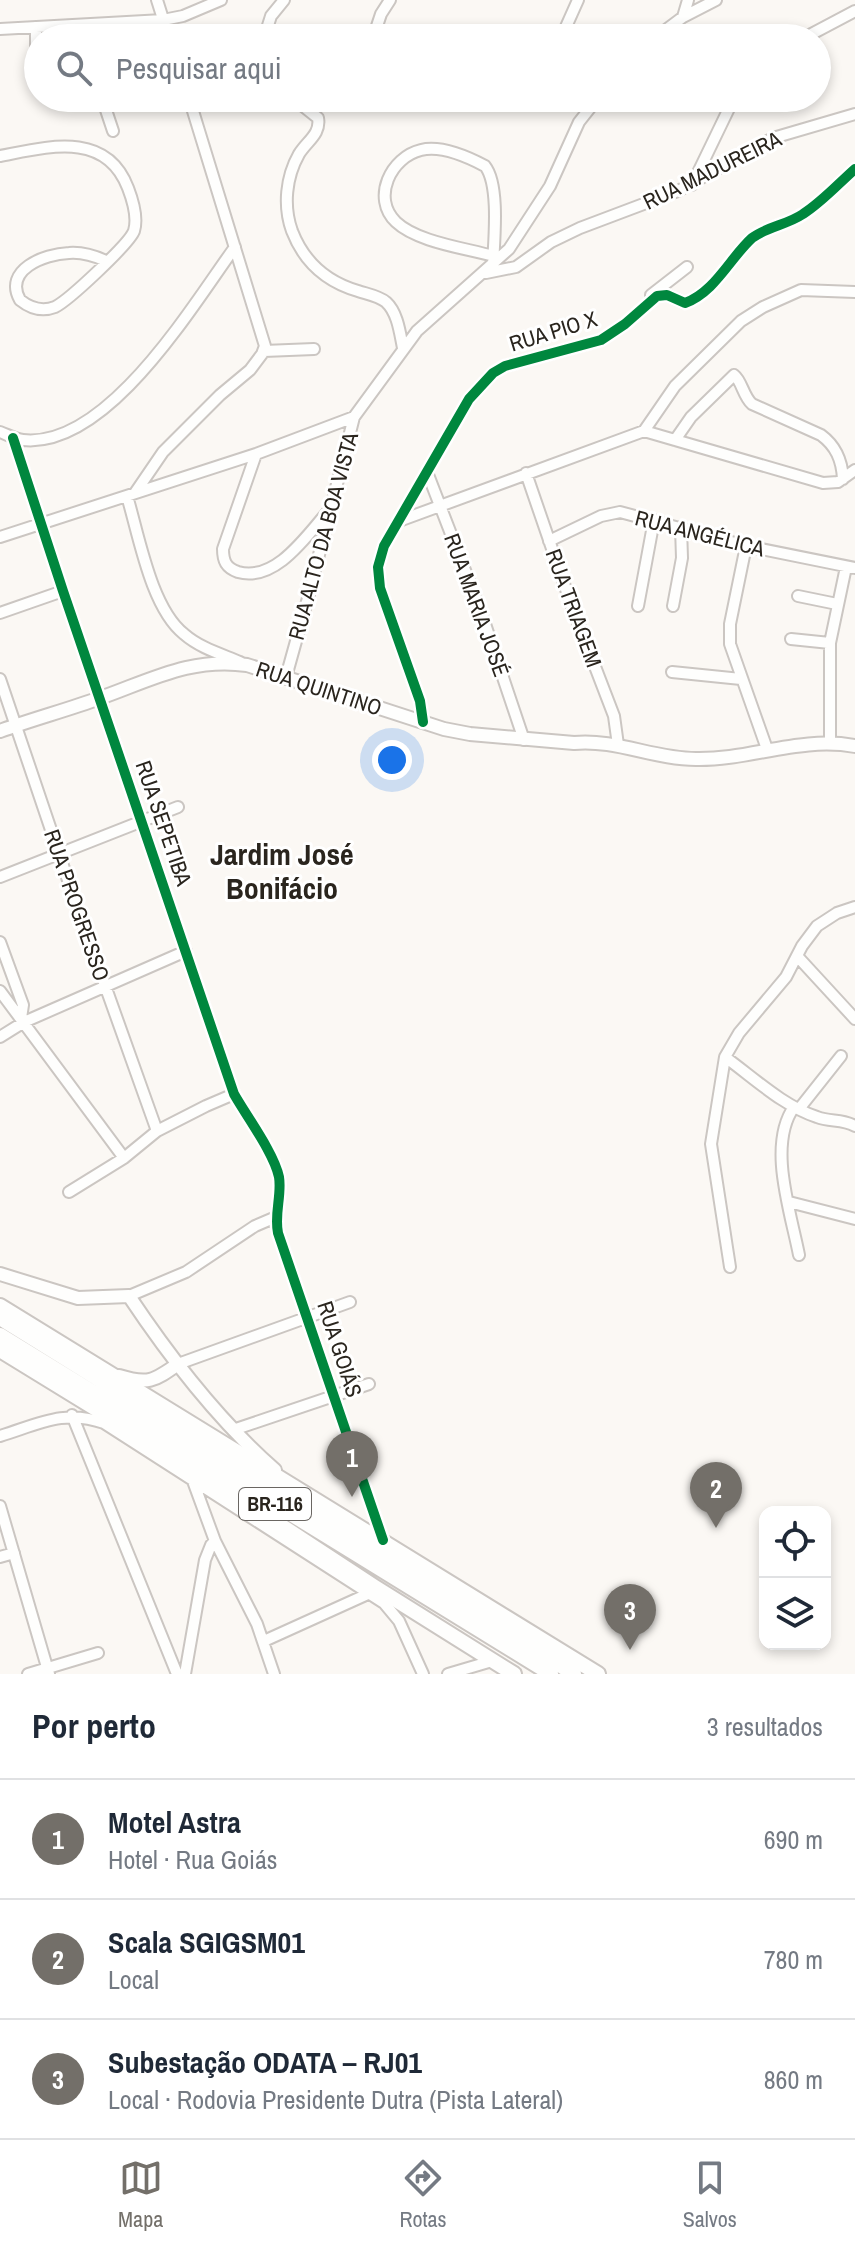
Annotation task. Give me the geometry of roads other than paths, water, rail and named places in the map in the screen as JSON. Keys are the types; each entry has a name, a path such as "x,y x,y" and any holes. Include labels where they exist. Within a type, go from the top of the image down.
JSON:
{"highway":[{"name":"BR-116","path":"0,1306 598,1674"},
{"name":"BR-116","path":"0,1318 574,1674"},
{"name":"BR-116","path":"0,1335 551,1674"},
{"name":"BR-116","path":"0,1350 207,1477 372,1590 514,1674"},
{"path":"210,1448 355,1525"}],"main road":[{"path":"0,731 189,666 226,662 247,665"},
{"name":"RUA QUINTINO","path":"247,665 423,722 470,734 618,745 656,756 717,759 809,742 855,746"},
{"path":"0,1274 78,1298 129,1296 158,1340 233,1430 287,1481"},
{"path":"154,1380 161,1363 158,1340"},
{"path":"100,1368 138,1381 154,1380 178,1364"}],"street":[{"path":"157,0 164,24"},
{"path":"106,24 183,16 221,0"},
{"path":"268,24 284,0"},
{"path":"378,24 390,0"},
{"path":"567,24 578,0"},
{"path":"683,17 688,0"},
{"path":"674,24 716,0"},
{"path":"830,24 855,11"},
{"path":"0,29 24,28"},
{"path":"107,112 113,131"},
{"path":"131,495 163,452 250,370 264,351 263,333 193,112"},
{"path":"310,112 319,122 316,134 300,153 289,182 288,220 293,235 305,254 328,279 386,302 394,314 403,348"},
{"name":"RUA ALTO DA BOA VISTA","path":"286,677 354,417 403,348 509,249 550,186 579,122 587,112"},
{"path":"692,185 727,112"},
{"name":"RUA MADUREIRA","path":"491,265 516,267 551,242 692,185 749,149 773,138 855,114"},
{"path":"0,156 46,148 77,146 91,149 121,172 133,206 134,230 129,241 56,306 36,309 20,300 16,293 17,276 33,263 50,256 81,254 106,261"},
{"path":"428,149 450,152 485,166 492,181 491,265 421,236 394,221 386,209 384,188 400,163 412,153 428,149"},
{"path":"645,307 663,295 681,302 693,300 724,272 752,238 775,225 802,216 855,169"},
{"path":"0,432 13,438 32,440 69,432 110,404 156,354 235,247"},
{"name":"RUA PIO X","path":"423,722 420,701 378,577 380,556 469,399 493,373 519,361 589,345 614,332 645,307 651,295 687,267"},
{"path":"644,431 663,401 686,374 741,321 801,290 855,292"},
{"path":"264,351 314,349"},
{"path":"675,440 691,417 734,375 745,398 752,404 829,441 840,461 843,479"},
{"path":"0,537 256,454 354,417"},
{"path":"399,521 644,431 823,483 838,482 855,470"},
{"name":"RUA SEPETIBA","path":"13,438 234,1094 274,1162 280,1187 276,1217"},
{"path":"256,454 223,549 223,558 233,570 251,574 277,564 332,506"},
{"name":"RUA MARIA JOSÉ","path":"427,472 480,609 524,740"},
{"name":"RUA TRIAGEM","path":"526,473 614,716 618,745"},
{"name":"RUA QUINTINO","path":"131,495 154,585 174,625 203,647 247,665"},
{"name":"RUA ANGÉLICA","path":"549,541 610,513 620,512 746,546 851,568"},
{"path":"638,606 654,520"},
{"path":"673,606 682,558 681,527"},
{"path":"746,546 729,634 732,655 767,749"},
{"path":"830,742 830,643 837,604 851,568"},
{"path":"0,613 63,591"},
{"path":"798,596 837,604"},
{"path":"791,639 830,643"},
{"path":"672,672 741,679"},
{"name":"RUA PROGRESSO","path":"0,679 157,1131"},
{"path":"0,877 178,807"},
{"path":"730,1267 711,1144 725,1057 739,1033 786,977 817,926 837,913 855,907"},
{"path":"0,942 23,1005 23,1020"},
{"path":"0,1037 23,1020 186,951"},
{"path":"797,956 855,1019"},
{"path":"0,991 124,1158"},
{"path":"799,1255 784,1178 782,1140 788,1117 841,1056"},
{"path":"725,1057 797,1108 819,1118 849,1122 855,1126"},
{"path":"69,1192 124,1158 157,1131 234,1094"},
{"path":"789,1202 855,1219"},
{"path":"129,1296 186,1272 255,1226 276,1217"},
{"name":"RUA GOIÁS","path":"276,1217 278,1233 383,1540"},
{"path":"178,1364 350,1302"},
{"path":"233,1430 369,1384"},
{"path":"0,1436 72,1415 104,1423 372,1590 399,1621 423,1674"},
{"path":"72,1415 177,1674"},
{"path":"193,1481 215,1541 264,1641 274,1674"},
{"path":"0,1506 48,1671"},
{"path":"185,1674 205,1560 215,1541"},
{"path":"0,1557 14,1553"},
{"path":"264,1641 372,1590"},
{"path":"28,1674 48,1671 98,1653"},
{"path":"448,1674 492,1661"}],"place":[{"name":"Motel Astra","path":"352,1497"},
{"name":"Scala SGIGSM01","path":"716,1528"},
{"name":"Subestação ODATA – RJ01","path":"630,1650"}],"district":[{"name":"Jardim José Bonifácio","path":"282,872"}]}
